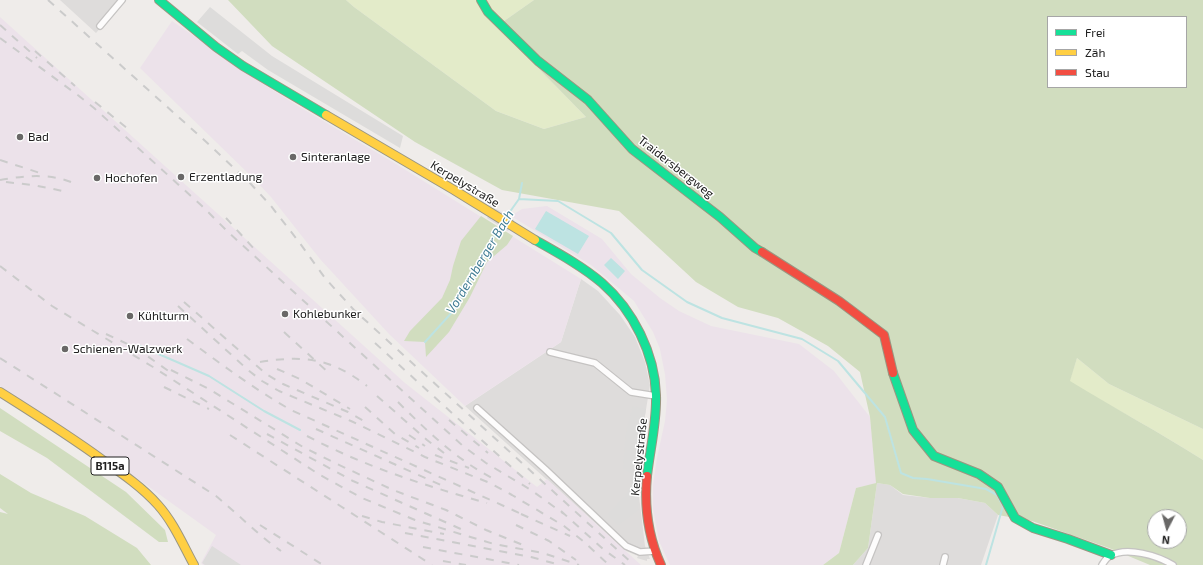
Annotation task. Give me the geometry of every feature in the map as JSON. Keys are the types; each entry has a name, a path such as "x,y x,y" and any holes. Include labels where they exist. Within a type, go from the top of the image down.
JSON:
{"main road":[{"name":"Kerpelystraße","path":"159,0 216,47 242,66 449,187 510,226 581,268 602,284 621,303 640,332 652,366 656,387 655,416 646,492 648,529 661,565"},
{"name":"Traidersbergweg","path":"481,0 488,12 538,61 588,100 632,149 720,217 755,248 839,301 884,335 895,382 913,430 934,456 979,474 998,487 1015,518 1033,528 1111,555"},
{"name":"B115a","path":"0,392 70,438 138,486 165,514 194,565"}],"street":[{"path":"100,26 122,0"},
{"path":"550,352 595,363 631,392 656,396"},
{"path":"477,408 545,469 626,546 640,552 655,551"},
{"path":"865,564 878,534"},
{"path":"1102,565 1111,555 1121,552 1136,552 1166,561 1173,565"},
{"path":"942,565 945,557"}],"shaded area":[{"path":"60,0 125,0 96,33"},
{"path":"210,7 272,56 403,136 400,148 268,70 242,51 238,54 197,22"},
{"path":"0,17 405,383 537,487 547,479 641,565 203,565 201,563 216,535 69,431 0,386"},
{"path":"172,21 210,47 230,63 298,106 396,164 581,279 561,342 465,406 389,334 320,259 271,197 253,178 140,68"},
{"path":"547,206 602,239 631,274 660,298 679,311 711,326 799,344 834,371 870,417 877,483 856,488 839,553 823,565 670,565 659,541 653,509 653,485 665,421 667,400 665,374 660,349 653,332 634,301 591,265 511,216 522,209"},
{"path":"581,279 598,291 620,315 635,337 645,362 650,385 643,428 639,496 645,546 650,559 647,559 647,561 637,558 638,556 626,551 465,406 561,342"},
{"path":"633,406 646,409 643,428 638,510 618,525 608,515 625,496 632,485 631,473 623,468 626,432"},
{"path":"877,483 890,485 903,495 930,498 958,498 985,503 998,515 981,565 853,565 868,548"},
{"path":"212,546 241,565 205,565 202,563"}],"green space":[{"path":"228,0 346,0 496,111 544,129 586,117 497,26 534,0 1203,0 1203,429 1109,384 1077,358 1070,381 1203,460 1203,565 1150,565 1109,548 1032,521 998,515 985,503 958,498 930,498 903,494 890,485 877,483 868,548 853,565 823,565 839,553 856,488 876,483 870,417 860,372 828,346 778,318 738,307 696,282 619,211 502,190 415,142 272,46"},
{"path":"346,0 534,0 497,26 586,117 544,129 496,111"},
{"path":"481,216 513,236 507,245 487,262 470,297 449,332 426,357 425,342 404,341 410,331 442,298 450,280 461,241"},
{"path":"1077,358 1109,384 1203,429 1203,460 1069,382"},
{"path":"0,408 126,492 165,530 168,542 159,542 47,458 0,431"},
{"path":"0,474 31,493 85,516 137,548 151,565 0,565 0,512 8,514 0,508"}],"water":[{"path":"546,211 589,236 578,254 535,229"},
{"path":"611,258 625,271 618,279 604,265"}],"pier":[{"path":"493,207 514,220 508,231 487,218"}],"waterway":[{"path":"519,199 522,183"},
{"name":"Vordernberger Bach","path":"504,220 519,199 558,201 611,233 642,270 687,302 722,318 802,339 838,361 885,417 901,473 913,478 986,489 997,495 1003,506 986,565"},
{"name":"Vordernberger Bach","path":"425,342 455,309 501,224"},
{"name":"Vordernberger Bach","path":"138,345 209,376 264,411 300,430"}],"railway":[{"path":"48,0 250,183 271,206 325,278 354,310 634,565"},
{"path":"0,25 37,58"},
{"path":"0,38 94,108 463,446 486,463 531,490 564,514"},
{"path":"35,51 75,86"},
{"path":"95,102 128,129"},
{"path":"0,160 40,173"},
{"path":"0,180 18,177 44,176 71,182"},
{"path":"6,182 33,185 63,191"},
{"path":"226,218 256,251"},
{"path":"0,266 52,306 153,367 320,475 362,498 415,520 494,544 543,553 579,565"},
{"path":"184,302 266,374 283,384 348,412 364,421"},
{"path":"178,306 262,381 279,391 351,421 425,457 490,483 564,526 609,565"},
{"path":"284,332 330,374"},
{"path":"106,334 136,348 174,375"},
{"path":"187,339 251,385 291,410 526,516"},
{"path":"375,343 530,484"},
{"path":"0,358 216,496 281,551"},
{"path":"260,362 290,359 316,361 341,369 367,386"},
{"path":"277,369 300,379 350,409"},
{"path":"171,370 209,389 303,447 337,464 393,490 446,510 486,530 523,545"},
{"path":"164,387 209,409"},
{"path":"377,396 444,453"},
{"path":"398,402 432,435 456,455 496,480"},
{"path":"365,407 395,434 419,448"},
{"path":"449,420 488,453"},
{"path":"316,429 443,486"},
{"path":"267,434 353,481 463,530"},
{"path":"230,435 432,565"},
{"path":"409,435 425,446"},
{"path":"307,436 373,466 487,503"},
{"path":"435,455 469,468"},
{"path":"561,511 603,549 625,565"},
{"path":"521,514 570,536"},
{"path":"362,516 382,522 444,534"},
{"path":"260,525 323,565"},
{"path":"516,525 549,541 576,560"},
{"path":"405,533 531,557 560,565"},
{"path":"423,547 519,565"},
{"path":"443,561 466,565"}],"traffic: fast":[{"path":"159,0 216,47 243,66 326,115"},
{"path":"481,0 488,12 538,61 588,100 632,149 720,217 755,248 762,252"},
{"path":"535,240 578,265 602,283 623,306 640,334 652,364 656,395 654,425 647,476"},
{"path":"893,373 913,430 934,456 979,474 998,487 1015,518 1033,528 1111,555"}],"traffic: slow":[{"path":"326,115 454,190 535,240"},
{"path":"0,392 78,443 125,476 146,493 169,519 194,565"}],"traffic: jam":[{"path":"762,252 839,301 884,335 893,373"},
{"path":"647,476 646,499 648,522 653,543 661,565"}],"place":[{"name":"Bad","path":"20,137"},
{"name":"Sinteranlage","path":"293,157"},
{"name":"Erzentladung","path":"181,177"},
{"name":"Hochofen","path":"97,178"},
{"name":"Kohlebunker","path":"285,314"},
{"name":"Kühlturm","path":"130,316"},
{"name":"Schienen-Walzwerk","path":"65,349"}]}
